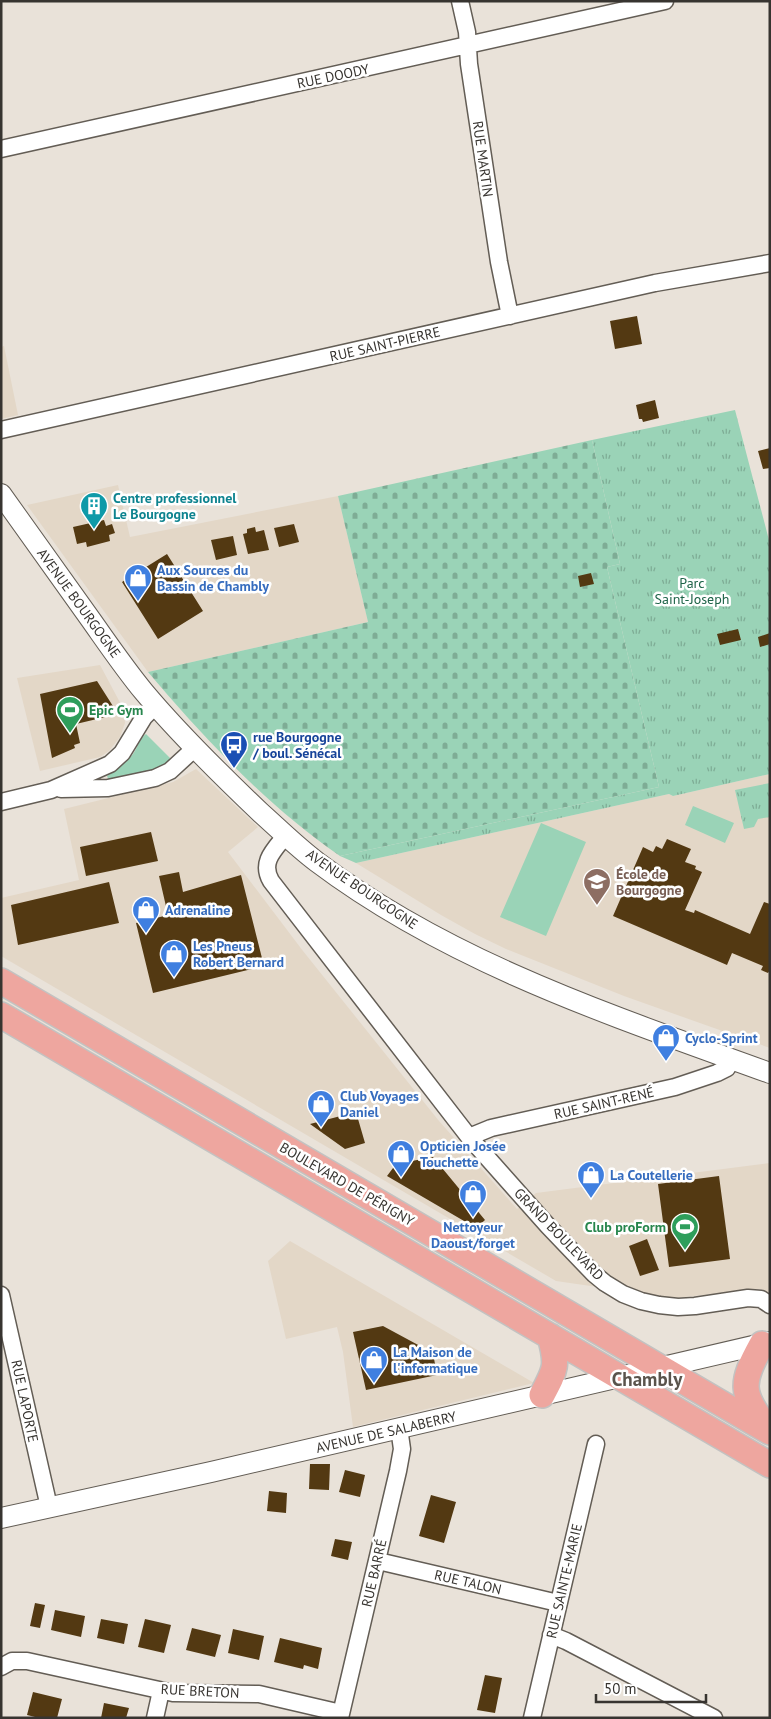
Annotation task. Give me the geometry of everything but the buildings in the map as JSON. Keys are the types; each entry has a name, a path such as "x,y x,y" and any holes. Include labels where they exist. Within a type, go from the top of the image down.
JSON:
{"main road":[{"name":"BOULEVARD DE PÉRIGNY","path":"1,981 770,1432"},
{"name":"BOULEVARD DE PÉRIGNY","path":"1,1015 770,1465"},
{"path":"542,1396 552,1376 556,1362 550,1336"},
{"path":"766,1343 748,1372 745,1386 750,1405 770,1432"}],"street":[{"name":"RUE MARTIN","path":"460,1 467,32 469,64 497,253 510,316"},
{"name":"RUE DOODY","path":"1,149 665,1"},
{"name":"RUE SAINT-PIERRE","path":"1,430 672,280 770,263"},
{"name":"AVENUE BOURGOGNE","path":"1,494 115,654 156,705 194,749 286,836 316,860 364,894 468,955 552,991 770,1072"},
{"path":"1,802 51,790 103,768 116,760 128,745 144,717 156,705"},
{"path":"51,790 108,788 155,778 170,771 194,749"},
{"name":"GRAND BOULEVARD","path":"286,836 274,849 267,861 266,872 271,881 470,1137 580,1261 618,1292 641,1301 670,1306 695,1306 748,1298 761,1299 770,1305"},
{"name":"RUE SAINT-RENÉ","path":"470,1137 491,1128 644,1095 706,1078 727,1068 732,1059"},
{"name":"RUE LAPORTE","path":"1,1295 7,1350 49,1508"},
{"name":"AVENUE DE SALABERRY","path":"1,1518 202,1474 766,1343"},
{"name":"RUE BARRÉ","path":"340,1715 378,1561 402,1449 400,1428"},
{"name":"RUE SAINTE-MARIE","path":"532,1718 596,1444"},
{"name":"RUE TALON","path":"378,1561 558,1603"},
{"path":"552,1636 566,1641 714,1718"},
{"name":"RUE BRETON","path":"1,1667 12,1661 27,1661 173,1693 259,1694 340,1715"},
{"path":"155,1718 161,1691"}],"shaded area":[{"path":"4,346 18,415 1,419 1,347"},
{"path":"118,485 130,537 338,496 368,622 148,672 27,505"},
{"path":"100,665 124,710 125,723 120,737 109,751 100,757 40,771 17,678"},
{"path":"196,769 258,827 228,852 303,951 439,1121 517,1209 536,1193 770,1163 770,1295 761,1289 674,1298 556,1281 1,956 1,898 79,880 64,809 173,782"},
{"name":"École de Bourgogne","path":"770,774 770,1048 624,996 506,949 441,915 356,863 669,794 673,796"},
{"path":"290,1241 534,1383 353,1427 343,1352 337,1327 286,1339 268,1261"}],"green space":[{"name":"Parc Saint-Joseph","path":"735,410 770,544 770,774 673,796 669,794 356,863 340,856 659,787 607,567 620,564 592,440"},
{"path":"592,440 620,564 607,567 659,787 340,856 287,816 238,770 148,672 368,622 338,496"},
{"path":"146,734 170,758 160,768 109,781 107,776 130,757"},
{"path":"770,783 770,817 758,819 754,827 744,829 735,790"},
{"path":"693,806 734,823 725,843 685,825"},
{"path":"541,823 586,842 546,936 500,917"}],"place":[{"name":"Centre professionnel Le Bourgogne","path":"94,530"},
{"name":"Aux Sources du Bassin de Chambly","path":"138,602"},
{"name":"Epic Gym","path":"70,734"},
{"name":"rue Bourgogne / boul. Sénécal","path":"234,769"},
{"name":"École de Bourgogne","path":"597,906"},
{"name":"Adrenaline","path":"146,934"},
{"name":"Les Pneus Robert Bernard","path":"174,978"},
{"name":"Cyclo-Sprint","path":"666,1062"},
{"name":"Club Voyages Daniel","path":"321,1128"},
{"name":"Opticien Josée Touchette","path":"401,1178"},
{"name":"La Coutellerie","path":"591,1199"},
{"name":"Nettoyeur Daoust/forget","path":"473,1218"},
{"name":"Club proForm","path":"685,1251"},
{"name":"La Maison de l'informatique","path":"374,1384"}],"district":[{"name":"Chambly","path":"647,1379"}]}
